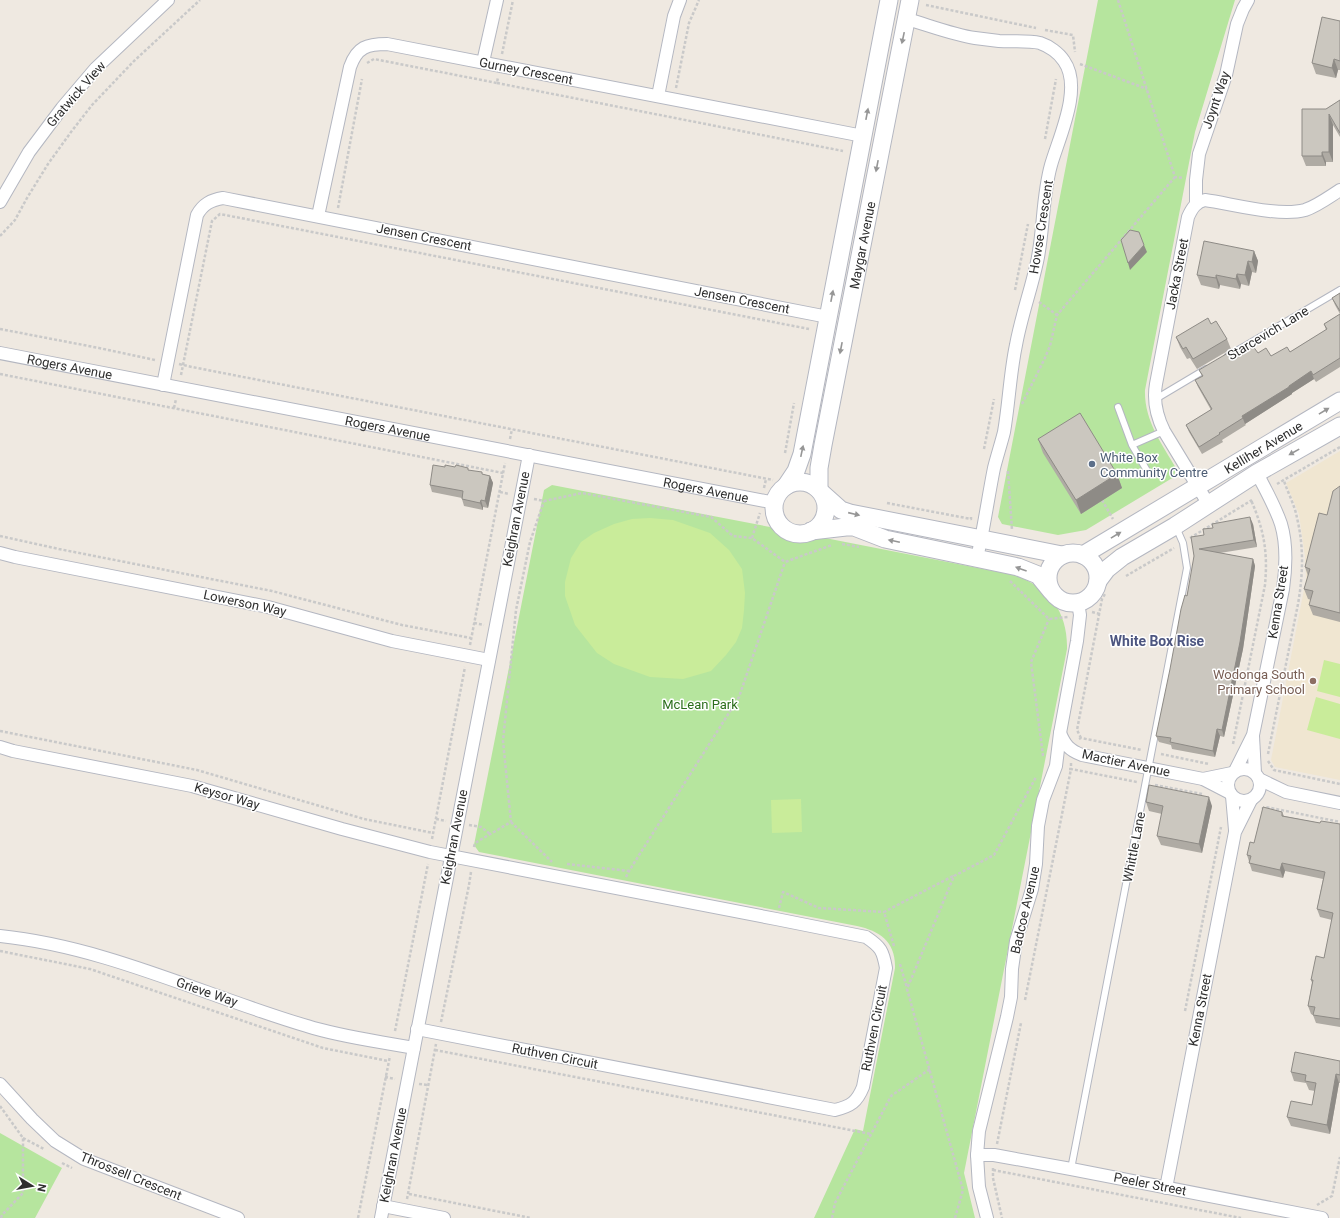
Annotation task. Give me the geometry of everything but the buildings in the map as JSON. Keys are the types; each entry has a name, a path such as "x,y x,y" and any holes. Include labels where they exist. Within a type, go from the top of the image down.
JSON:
{"street":[{"name":"Gratwick View","path":"0,202 29,152 62,108 96,68 168,0"},
{"path":"484,62 497,0"},
{"path":"658,96 674,16 680,0"},
{"name":"Maygar Avenue","path":"821,492 820,460 882,139 915,21 910,0"},
{"name":"Joynt Way","path":"1196,203 1196,180 1199,154 1226,75 1237,24 1248,0"},
{"path":"887,8 915,21 973,37 998,41 1031,42 1041,44 1049,47 1057,53 1068,68"},
{"name":"Maygar Avenue","path":"786,486 796,471 802,454 887,8"},
{"name":"Gurney Crescent","path":"318,216 353,57 361,49 372,45 387,44 863,136"},
{"name":"Howse Crescent","path":"977,558 995,468 1004,432 1010,382 1020,326 1037,264 1041,243 1047,186 1051,166 1064,126 1070,94 1071,81 1068,68"},
{"path":"863,136 882,139"},
{"path":"1196,203 1205,200 1278,212 1294,212 1307,209 1340,190"},
{"name":"Jensen Crescent","path":"162,385 196,215 202,207 210,201 223,198 828,317"},
{"name":"Jacka Street","path":"1196,203 1188,217 1154,400 1158,419 1164,431 1208,505"},
{"path":"828,317 847,320"},
{"name":"Rogers Avenue","path":"0,353 775,503"},
{"name":"Kelliher Avenue","path":"1083,555 1340,401"},
{"name":"Kelliher Avenue","path":"1103,585 1107,569 1122,557 1175,526 1257,473 1340,426"},
{"name":"Keighran Avenue","path":"382,1212 529,455"},
{"name":"Kenna Street","path":"1233,772 1253,735 1286,571 1281,524 1257,473"},
{"path":"800,482 807,482 814,485 821,492 841,510 850,513 1062,555 1076,553 1083,555 1094,565 1103,585 1096,588 1079,609 1056,597 1038,575 1018,567 885,539 854,527 795,533 788,530 777,518 775,503 781,491 786,486 800,482"},
{"path":"811,531 824,519 826,502 821,492"},
{"name":"Lowerson Way","path":"0,553 268,607 392,641 489,660"},
{"path":"1051,591 1048,583 1050,567 1055,560 1062,555"},
{"name":"Badcoe Avenue","path":"987,1218 979,1187 977,1155 979,1131 1007,1017 1016,941 1032,889 1036,864 1038,826 1043,800 1056,766 1060,733 1077,641 1079,609"},
{"name":"Mactier Avenue","path":"1060,733 1065,745 1072,752 1203,778 1231,795"},
{"name":"Kenna Street","path":"1253,735 1257,776"},
{"name":"Keysor Way","path":"0,747 13,751 192,786 342,829 451,856"},
{"path":"1286,792 1254,797 1244,801 1238,800 1231,795 1227,783 1233,772 1245,768 1286,792 1340,803"},
{"name":"Mactier Avenue","path":"1203,778 1233,772"},
{"path":"1254,797 1260,784 1257,776"},
{"name":"Kenna Street","path":"1231,795 1235,832"},
{"name":"Kenna Street","path":"1166,1188 1235,832 1254,797"},
{"name":"Ruthven Circuit","path":"417,1029 835,1110 852,1104 859,1097 863,1087 886,968 884,954 877,944 866,938 776,919 451,856"},
{"name":"Grieve Way","path":"0,936 54,945 96,955 133,966 306,1026 414,1048"},
{"name":"Throssell Crescent","path":"0,1084 32,1119 56,1142 84,1159 238,1218"},
{"name":"Peeler Street","path":"977,1155 994,1155 1318,1217"},
{"path":"382,1212 444,1218"}],"lane":[{"name":"Starcevich Lane","path":"1224,359 1340,290"},
{"path":"1154,400 1210,367"},
{"path":"1118,407 1132,445 1149,474"},
{"path":"1132,445 1164,431"},
{"name":"Whittle Lane","path":"1071,1169 1187,568 1183,543 1175,526"}],"path":[{"path":"0,236 15,220 26,198 48,164 92,105 134,61 200,0"},
{"path":"497,83 513,0"},
{"path":"669,116 689,23 699,0"},
{"path":"915,21 927,0"},
{"path":"1118,0 1175,177"},
{"path":"365,65 374,59 843,151"},
{"path":"1044,144 1057,74 1068,68"},
{"path":"332,236 364,72"},
{"path":"1175,177 1196,180"},
{"path":"1020,407 1050,346 1057,314 1175,177"},
{"path":"174,408 212,220 220,214 809,329"},
{"path":"1015,291 1028,221"},
{"path":"0,329 157,361 168,361 192,367 766,479"},
{"path":"0,374 503,473"},
{"path":"983,456 995,393"},
{"path":"358,1218 512,429"},
{"path":"1008,470 1012,530 1008,545"},
{"path":"1284,481 1297,518 1302,555 1302,579 1267,760 1274,770 1340,784"},
{"path":"500,492 544,501 582,493 711,517 733,536 752,538 785,562"},
{"path":"1102,500 1113,518"},
{"path":"1232,749 1265,585 1266,553 1263,533 1251,500"},
{"path":"544,501 530,542 516,610 503,741 511,822 552,862 628,871"},
{"path":"885,502 971,519 972,511"},
{"path":"785,562 838,543 862,548"},
{"path":"1124,576 1183,543"},
{"path":"622,889 628,871 739,697 785,562"},
{"path":"1004,564 1003,574 1049,619 1060,618 1079,609 1100,614"},
{"path":"1082,738 1077,730 1100,614 1103,585"},
{"path":"1044,761 1031,662 1049,619"},
{"path":"1025,1001 1071,769 1072,752 1075,741 1082,738 1215,764"},
{"path":"1056,766 1206,795"},
{"path":"776,919 783,892 819,908 884,912 994,855 1038,773"},
{"path":"1244,814 1257,817 1264,807 1340,822"},
{"path":"472,860 475,843 511,822"},
{"path":"1185,1013 1221,825"},
{"path":"907,989 954,876"},
{"path":"884,912 895,947"},
{"path":"0,951 90,969 323,1048 388,1061"},
{"path":"899,961 963,1190 955,1218"},
{"path":"1002,1218 993,1178 994,1155 1022,1016"},
{"path":"435,1050 871,1134"},
{"path":"832,1218 835,1203 891,1096 930,1069"},
{"path":"0,1106 23,1138 23,1193 2,1215 1,1218"},
{"path":"1318,1217 1317,1204 1332,1196 1340,1157"},
{"path":"993,1170 1241,1218"},
{"path":"1149,1200 1152,1185"},
{"path":"409,1194 531,1218"}],"shaded area":[{"name":"Wodonga South Primary School","path":"1340,451 1340,780 1275,767 1271,760 1306,579 1305,557 1299,514 1286,483"}],"green space":[{"path":"1098,0 1235,0 1195,132 1145,390 1145,401 1151,422 1176,468 1174,477 1086,530 1058,535 1002,524 998,517"},
{"name":"McLean Park","path":"552,485 770,527 790,538 809,540 825,538 1014,575 1037,586 1054,603 1060,612 1064,624 1067,649 964,1173 975,1218 814,1218 855,1129 863,1131 895,968 893,951 885,939 873,931 857,926 479,852 474,845 544,490"},
{"path":"650,518 673,520 710,533 729,550 742,569 745,593 742,628 736,642 711,671 683,679 650,677 614,664 597,653 575,625 565,596 565,582 571,558 581,542 594,533 614,524 632,519"},
{"path":"1324,660 1340,664 1340,697 1317,691"},
{"path":"1316,697 1340,704 1340,739 1307,730"},
{"path":"801,799 802,832 772,833 771,800"},
{"path":"0,1133 62,1168 35,1218 0,1218"}],"place":[{"name":"White Box Community Centre","path":"1092,464"},
{"name":"Wodonga South Primary School","path":"1313,681"}],"district":[{"name":"White Box Rise","path":"1157,641"}]}
